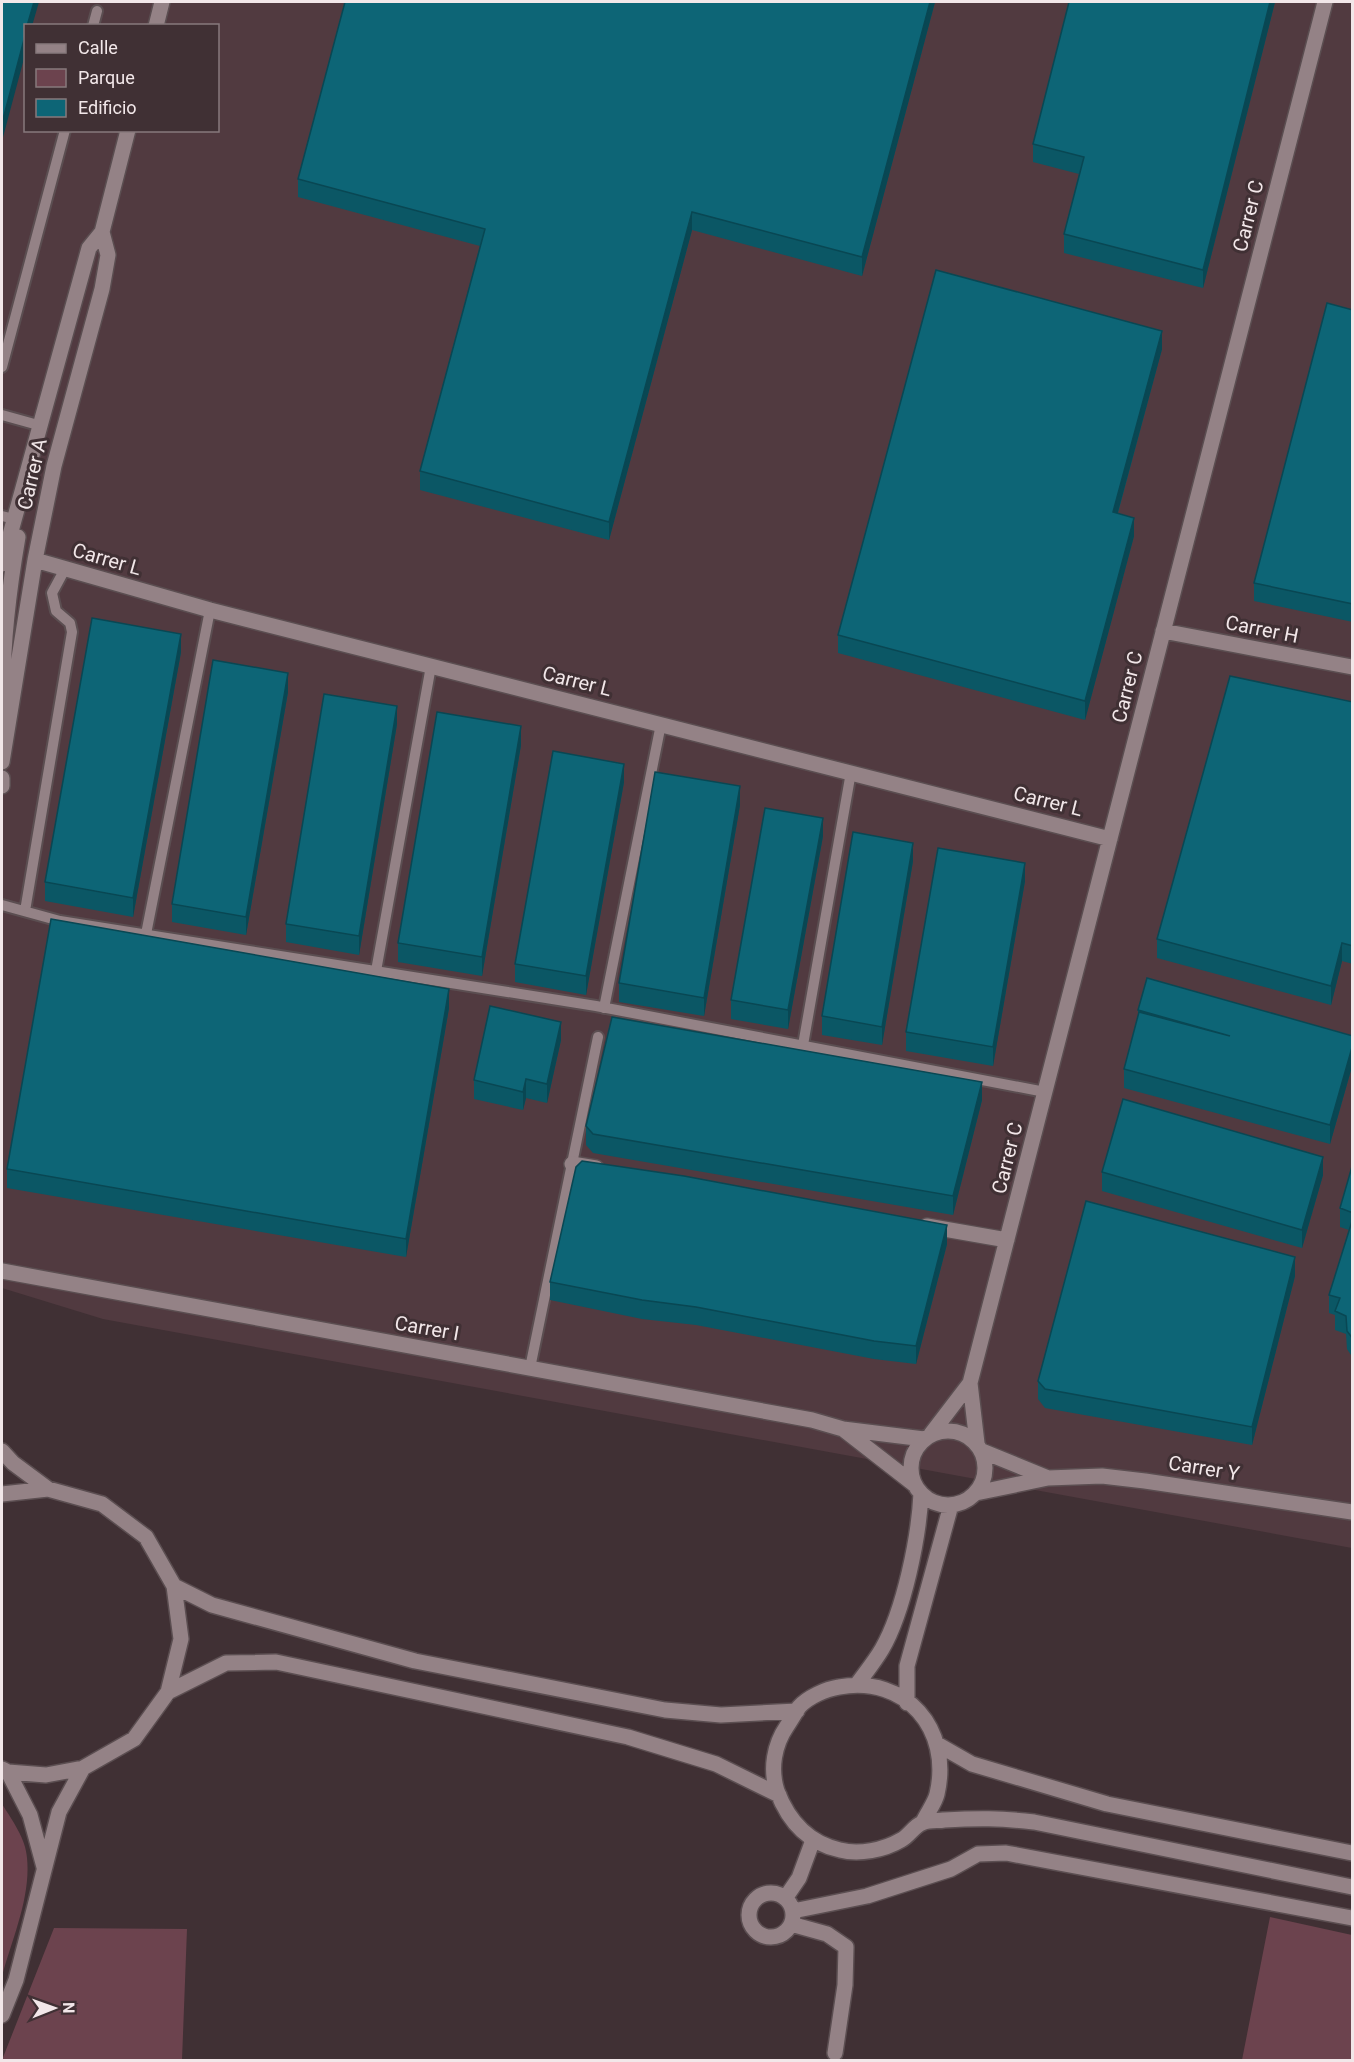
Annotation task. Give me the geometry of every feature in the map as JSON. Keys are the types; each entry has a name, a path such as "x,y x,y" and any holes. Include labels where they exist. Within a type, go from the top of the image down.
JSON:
{"street":[{"path":"156,24 162,2"},
{"name":"Carrer C","path":"980,1447 970,1383 1325,2"},
{"name":"Carrer A","path":"2,564 8,544 8,518 38,425 89,248 102,232 127,132"},
{"name":"Carrer A","path":"2,762 35,560 54,466 102,289 108,255 102,232"},
{"name":"Carrer A","path":"6,729 2,694 6,633 20,526 8,518"},
{"name":"Carrer L","path":"35,560 210,610 1110,839"},
{"name":"Carrer H","path":"1163,631 1353,667"},
{"path":"2,778 2,786"},
{"path":"572,1164 607,1170"},
{"path":"913,1224 1007,1240"},
{"name":"Carrer I","path":"2,1271 812,1420 843,1429 927,1436"},
{"name":"Carrer C","path":"927,1436 970,1383"},
{"name":"Carrer I","path":"843,1429 918,1489"},
{"path":"858,1683 883,1648 895,1617 914,1548 918,1489 910,1464 914,1451 927,1436 952,1430 965,1434 980,1447 986,1464 983,1482 976,1493 961,1503 951,1505 938,1504 918,1489"},
{"name":"Carrer Y","path":"980,1447 1048,1478"},
{"path":"2,1451 13,1463 48,1489 102,1504 146,1538 174,1586 181,1639 168,1692 134,1739 83,1768 46,1775 5,1771"},
{"name":"Carrer Y","path":"976,1493 1048,1478 1102,1476 1353,1512"},
{"path":"2,1494 48,1489"},
{"path":"907,1702 907,1666 951,1505"},
{"path":"174,1586 212,1605 427,1663 665,1710 721,1715 797,1711"},
{"path":"168,1692 226,1663 276,1662 628,1737 716,1764 779,1795"},
{"path":"858,1683 893,1691 907,1702 924,1716 937,1744 942,1762 937,1796 922,1822 901,1840 872,1851 840,1851 813,1840 794,1823 779,1795 773,1767 779,1738 800,1706 828,1689 858,1683"},
{"path":"937,1744 972,1764 1107,1804 1353,1853"},
{"path":"2,2015 16,1980 59,1812 83,1768"},
{"path":"5,1771 30,1815 44,1867"},
{"path":"922,1822 983,1816 1034,1822 1353,1887"},
{"path":"790,1911 813,1840"},
{"path":"790,1911 878,1893 951,1869 978,1854 1006,1853 1353,1918"},
{"path":"790,1911 846,1947 845,1985 835,2053"}],"lane":[{"path":"94,24 97,10"},
{"path":"2,367 64,132"},
{"path":"2,415 38,425"},
{"path":"25,911 72,632 70,623 56,610 52,593 65,569"},
{"path":"146,934 210,610"},
{"path":"376,971 431,666"},
{"path":"604,1008 661,724"},
{"path":"803,1046 851,772"},
{"path":"2,904 60,921 604,1008 1045,1092"},
{"path":"530,1368 598,1037"}],"shaded area":[{"path":"2,2 1352,2 1352,1548 103,1319 2,1288"}],"green space":[{"path":"2,1804 24,1844 27,1873 20,1918 2,1976"},
{"path":"1270,1917 1352,1935 1352,2060 1242,2060"},
{"path":"54,1928 187,1929 182,2060 2,2060"}],"building":[{"path":"2,2 34,2 28,24 24,24 24,40 2,123"},
{"path":"345,2 930,2 862,257 692,212 609,522 420,471 485,229 298,179"},
{"path":"1069,2 1270,2 1203,270 1064,234 1084,157 1033,144"},
{"path":"936,270 1162,331 1113,512 1134,518 1085,701 838,635"},
{"path":"1327,303 1353,310 1353,604 1254,583"},
{"path":"92,618 181,634 133,898 45,882"},
{"path":"213,660 288,673 246,917 172,904"},
{"path":"1230,676 1353,702 1353,946 1342,943 1331,986 1157,939"},
{"path":"324,694 397,706 359,936 286,924"},
{"path":"437,712 521,726 482,957 398,943"},
{"path":"553,751 624,764 586,976 515,964"},
{"path":"655,772 740,786 704,998 619,983"},
{"path":"765,808 823,818 788,1010 731,1000"},
{"path":"853,832 913,843 882,1027 822,1016"},
{"path":"938,848 1025,863 993,1047 906,1032"},
{"path":"51,919 449,989 406,1239 7,1169"},
{"path":"1147,978 1353,1036 1353,1044 1330,1125 1124,1069 1139,1012 1230,1036 1138,1010"},
{"path":"490,1006 561,1022 547,1084 526,1079 523,1092 474,1080"},
{"path":"612,1017 982,1082 953,1196 593,1134 586,1126"},
{"path":"1123,1099 1323,1157 1302,1230 1102,1172"},
{"path":"582,1161 684,1176 947,1225 916,1346 874,1341 550,1282 576,1167"},
{"path":"1353,1163 1353,1213 1340,1208"},
{"path":"1086,1201 1295,1257 1252,1427 1045,1389 1038,1381"},
{"path":"1353,1218 1353,1339 1347,1331 1346,1316 1335,1311 1340,1298 1329,1295"}]}
